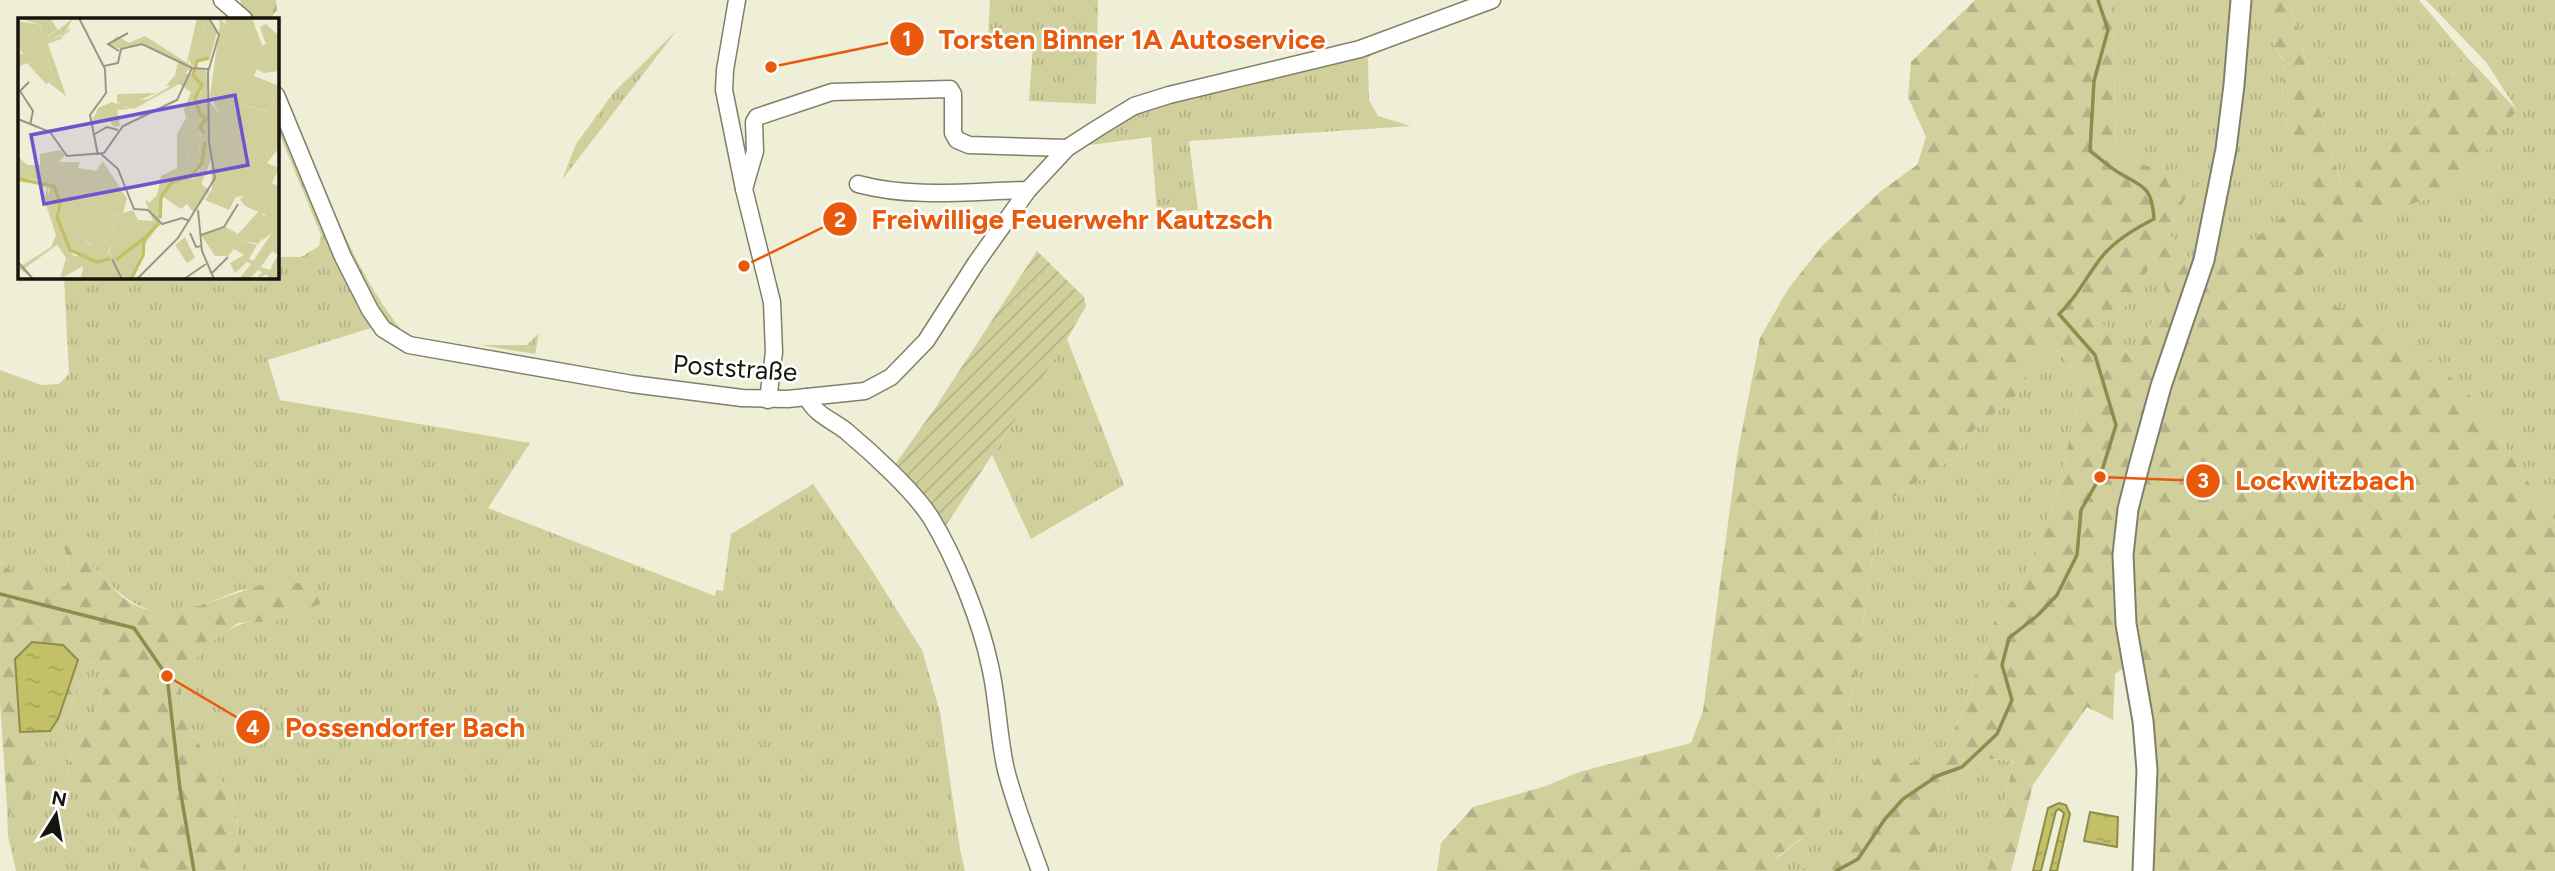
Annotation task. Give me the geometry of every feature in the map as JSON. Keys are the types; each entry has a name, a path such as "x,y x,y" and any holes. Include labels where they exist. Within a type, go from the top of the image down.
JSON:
{"main road":[{"path":"2143,871 2147,770 2143,721 2126,624 2123,555 2128,509 2161,386 2204,260 2226,149 2241,0"}],"street":[{"path":"222,0 243,18"},
{"path":"737,0 724,90 744,189 772,302 774,323 768,400"},
{"name":"Poststraße","path":"278,100 343,257 370,310 383,329 401,341 416,346 632,384 768,400 807,397 865,391 879,386 891,377 926,341 976,262 1028,191 1068,148 1134,106 1169,95 1360,49 1492,0"},
{"path":"744,189 755,151 754,122 757,117 832,92 950,89 953,93 953,133 957,141 969,145 1068,148"},
{"path":"858,184 882,190 914,192 1028,191"},
{"path":"807,397 811,407 846,431 891,472 930,518 947,550 988,657 1006,768 1040,871"}],"green space":[{"path":"240,0 276,0 277,10 271,18 249,18"},
{"path":"990,0 1098,0 1096,104 1029,101 1033,44 988,38"},
{"path":"1975,0 2107,0 2113,19 2116,154 2193,183 2168,232 2196,269 2210,259 2244,246 2317,191 2302,151 2287,126 2282,105 2284,60 2274,47 2271,24 2248,14 2249,0 2289,0 2342,189 2353,191 2374,142 2412,130 2466,56 2517,110 2459,187 2368,220 2286,288 2390,327 2466,390 2555,521 2555,871 2149,871 2134,661 2115,674 2113,720 2087,707 2033,785 2011,871 1987,871 2014,761 1981,758 1951,781 1939,815 1939,845 1922,871 1800,871 1836,842 1847,809 1865,770 1886,752 1906,764 1942,753 1961,716 1994,622 2018,593 2057,494 2082,383 2061,352 2047,347 2029,364 2025,388 1973,431 1956,456 1880,506 1855,679 1817,826 1776,858 1785,871 1437,871 1441,843 1473,807 1546,786 1579,772 1691,743 1703,711 1737,456 1760,338 1788,289 1823,245 1881,191 1917,165 1926,137 1908,97 1911,62","holes":["2154,258 2167,294 2132,360 2101,321 2130,303"]},
{"path":"2107,0 2232,0 2221,117 2196,269 2168,232 2192,183 2116,154 2113,19"},
{"path":"2289,0 2419,0 2466,56 2412,130 2374,142 2353,191 2342,189"},
{"path":"2426,0 2555,0 2555,521 2466,390 2286,288 2368,220 2459,187 2517,110 2486,62"},
{"path":"2248,14 2272,24 2274,47 2284,61 2282,105 2287,126 2302,151 2317,191 2244,246 2210,259"},
{"path":"677,30 562,180 576,144 614,92"},
{"path":"1401,33 1368,58 1369,100 1378,116 1411,126 1189,141 1198,210 1157,212 1151,137 1067,148 1134,106"},
{"path":"278,119 297,123 356,259 386,310 404,333 371,328 268,360 280,400 530,443 488,508 715,596 716,590 723,591 731,534 813,484 922,650 940,712 965,871 243,871 234,803 182,715 181,674 222,634 241,624 252,622 250,589 179,611 162,612 146,608 117,591 70,540 63,546 70,568 66,586 19,578 0,561 0,370 41,385 59,384 69,374 64,278 278,278 278,257 301,257 319,246 321,235 278,130"},
{"path":"1037,251 1084,297 1086,306 1063,346 945,527 894,466"},
{"path":"2154,257 2167,294 2132,360 2100,321 2130,303"},
{"path":"539,333 535,354 480,345 527,345"},
{"path":"1067,339 1124,485 1031,539 992,455"},
{"path":"2047,347 2061,352 2082,383 2057,494 2018,593 1994,622 1961,716 1942,753 1906,764 1865,770 1847,809 1836,842 1800,871 1785,871 1776,859 1817,826 1855,679 1880,506 1956,456 1973,431 2025,388 2029,364"},
{"path":"70,540 118,593 142,608 178,610 273,582 316,585 325,602 276,621 238,623 216,639 181,674 182,715 234,803 243,871 152,871 140,867 134,845 99,800 68,775 71,755 87,731 111,674 99,663 86,662 68,716 58,719 78,660 20,731 50,731 34,755 29,824 15,821 7,806 0,703 0,561 19,578 66,586 70,568 63,545"},
{"path":"86,662 99,663 111,674 87,731 71,755 68,775 99,800 134,845 140,867 152,871 16,871 8,836 7,806 15,821 31,779 34,755 58,719 68,716"},
{"path":"1981,758 2014,761 1987,871 1922,871 1939,845 1939,815 1951,781"}],"water":[{"path":"32,642 63,645 78,660 58,719 50,731 20,732 15,659"},
{"path":"2059,803 2066,805 2070,814 2057,871 2050,871 2064,813 2059,809 2056,811 2041,871 2033,871 2048,808"},
{"path":"2090,812 2118,817 2117,847 2084,841"}],"waterway":[{"path":"1836,871 1858,859 1885,819 1903,799 1937,776 1962,767 1997,734 2012,700 2002,665 2009,638 2038,615 2057,595 2077,555 2081,510 2100,477 2116,425 2095,355 2059,314 2110,248 2154,219 2152,201 2146,190 2090,151 2094,81 2108,30 2098,0"},
{"path":"0,594 134,628 167,676 180,789 194,871"}],"place":[{"name":"Torsten Binner 1A Autoservice","path":"771,67"},
{"name":"Freiwillige Feuerwehr Kautzsch","path":"744,266"},
{"name":"Lockwitzbach","path":"2100,477"},
{"name":"Possendorfer Bach","path":"167,676"}]}
